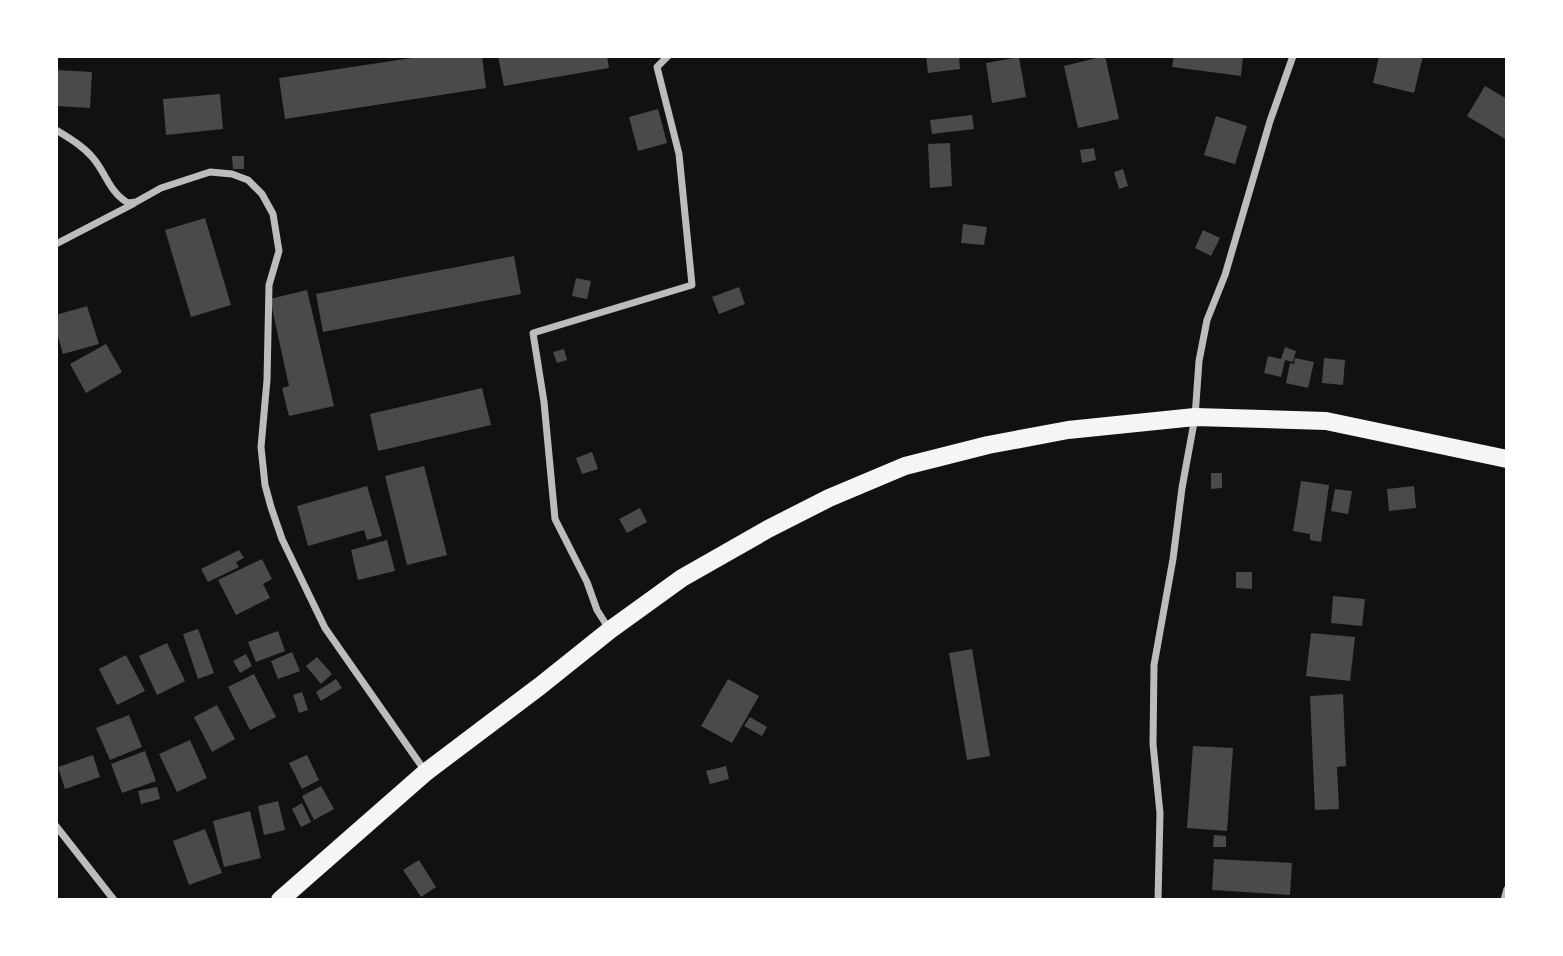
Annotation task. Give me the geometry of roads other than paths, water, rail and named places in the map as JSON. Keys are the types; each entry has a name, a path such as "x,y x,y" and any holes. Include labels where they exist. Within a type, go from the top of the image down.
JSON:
{"highway":[{"path":"280,900 426,772 682,578 829,498 905,466 988,445 1068,430 1195,417 1326,421 1507,459"}],"street":[{"path":"610,630 597,610 587,582 555,519 546,425 533,333 692,285 679,154 657,66 668,56"},
{"path":"1158,900 1160,813 1153,744 1154,665 1195,417 1199,361 1207,320 1225,275 1270,121 1293,56"},
{"path":"56,130 87,150 112,191 128,203 136,202"},
{"path":"56,244 161,188 210,172 232,174 248,180 262,194 273,214 279,251 269,285 267,380 261,447 265,485 271,507 282,539 325,628 426,772"},
{"path":"56,826 114,900"},
{"path":"1504,900 1507,889"}]}
